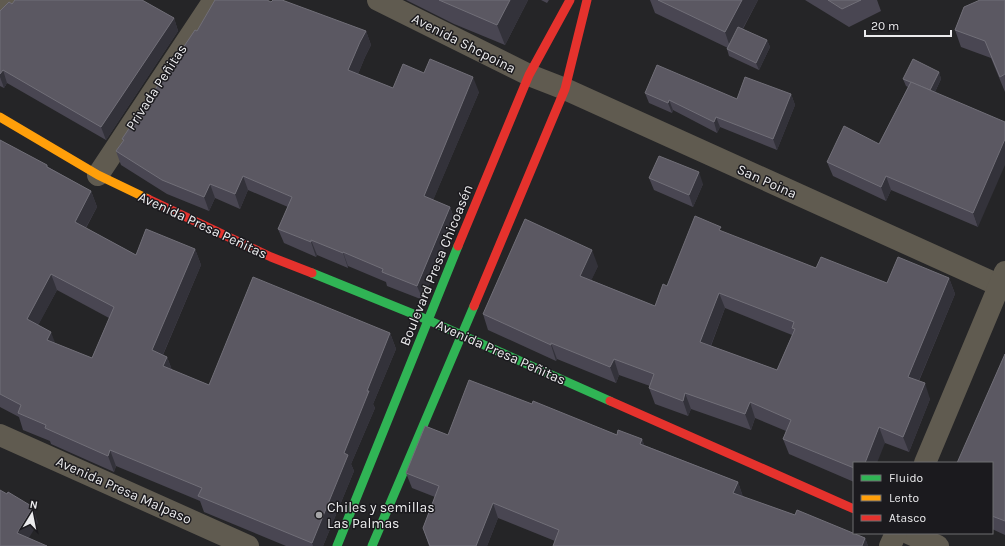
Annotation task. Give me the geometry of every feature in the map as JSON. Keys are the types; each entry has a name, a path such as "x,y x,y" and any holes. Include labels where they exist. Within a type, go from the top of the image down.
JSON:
{"main road":[{"name":"Boulevard Presa Chicoasén","path":"337,546 529,75 570,0"},
{"path":"372,546 564,89 587,0"},
{"name":"Avenida Presa Peñitas","path":"0,117 98,175 271,257 428,320 853,509"}],"street":[{"path":"0,13 8,0"},
{"name":"Privada Peñitas","path":"98,175 214,0"},
{"name":"Avenida Shcpoina","path":"378,0 529,75"},
{"name":"San Poina","path":"529,75 1003,282"},
{"path":"925,462 1003,282"},
{"name":"Avenida Presa Malpaso","path":"0,435 248,546"},
{"path":"890,546 896,534"},
{"path":"910,534 938,546"}],"building":[{"path":"15,0 142,0 174,18 101,127 3,70 0,74 0,11 9,2 12,4"},
{"path":"215,0 267,0 271,2 273,0 282,0 366,31 348,70 393,88 403,64 424,73 430,59 473,77 424,196 450,207 417,286 382,272 383,269 343,252 311,240 311,242 278,229 292,197 243,176 235,194 210,184 204,197 162,180 116,151 124,140 122,139 195,30 197,31"},
{"path":"439,0 510,0 497,25"},
{"path":"658,0 742,0 725,32"},
{"path":"828,0 861,0 842,9"},
{"path":"980,0 1005,0 1005,74 1000,77 985,41 955,30 964,7"},
{"path":"738,27 767,40 756,63 727,49"},
{"path":"913,59 939,72 930,90 903,79"},
{"path":"657,65 737,99 745,77 791,94 773,139 716,117 714,122 669,100 668,103 645,93"},
{"path":"911,82 1005,122 1005,139 973,213 886,176 881,187 827,162 844,126 879,144"},
{"path":"0,140 91,191 75,222 136,255 146,229 195,249 152,350 167,357 163,366 209,385 253,277 390,333 344,453 348,455 312,543 198,496 202,488 110,450 108,456 45,428 46,425 18,413 21,405 0,394","holes":["51,274 114,307 92,358 47,340 51,332 27,319"]},
{"path":"659,156 699,172 689,195 649,178"},
{"path":"695,216 721,227 719,230 816,268 821,257 887,283 898,257 949,278 908,377 925,383 903,437 879,427 865,462 853,462 853,468 783,439 791,420 750,402 745,414 685,393 683,401 649,388 654,374 614,359 610,367 551,343 551,345 483,314 525,219 592,250 580,276 655,306 663,284 667,286","holes":["719,293 794,322 792,328 795,329 777,370 700,342"]},
{"path":"1005,354 1005,521 993,516 993,462 957,462"},
{"path":"469,380 532,404 533,401 617,435 618,430 642,439 640,444 738,482 733,493 795,515 797,510 865,538 862,546 553,546 559,530 493,503 476,546 430,546 423,528 439,486 406,473 425,426 448,435"},
{"path":"0,490 7,494 8,492 33,507 17,533 47,546 0,546"}],"traffic: fast":[{"path":"337,546 458,246"},
{"path":"312,273 428,320 610,401"},
{"path":"372,546 474,306"}],"traffic: slow":[{"path":"0,117 98,175 148,199"}],"traffic: jam":[{"path":"458,246 529,75 570,0"},
{"path":"474,306 565,89 587,0"},
{"path":"148,199 271,257 312,273"},
{"path":"610,401 853,509"}],"place":[{"name":"Chiles y semillas Las Palmas","path":"319,515"}]}
